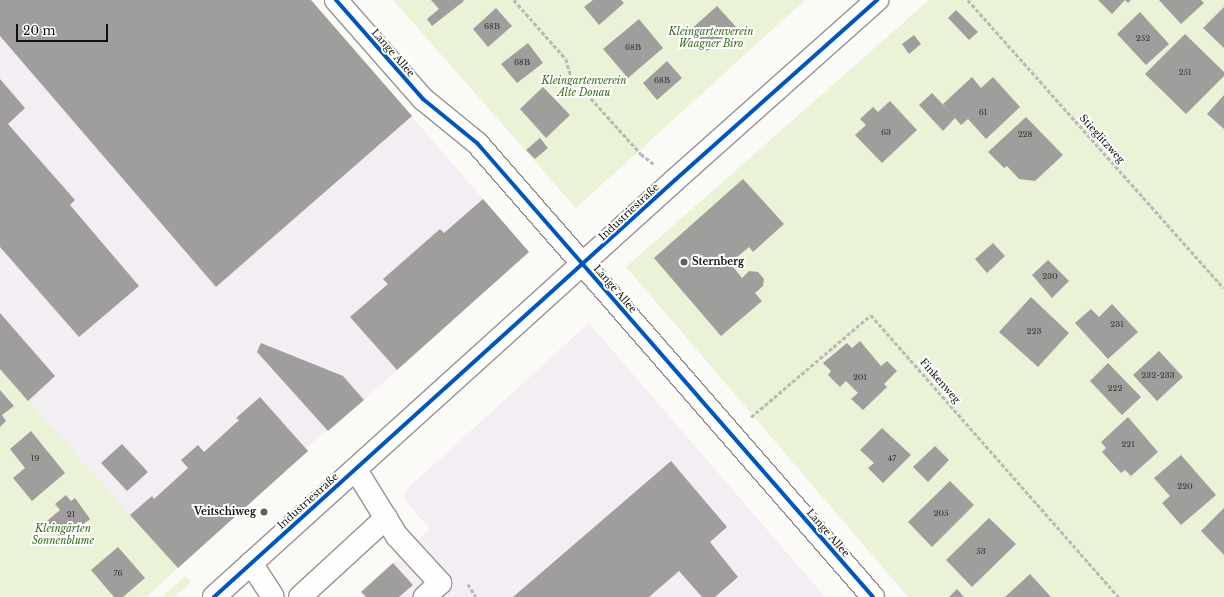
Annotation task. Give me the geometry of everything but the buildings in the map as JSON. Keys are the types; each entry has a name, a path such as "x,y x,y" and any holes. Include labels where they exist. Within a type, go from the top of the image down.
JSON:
{"street":[{"name":"Lange Allee","path":"336,0 423,99 477,143 873,597"},
{"name":"Industriestraße","path":"214,597 675,180 877,0"},
{"path":"356,470 397,536 440,583 425,597"},
{"path":"300,597 386,518"},
{"path":"251,563 273,597"}],"path":[{"path":"514,0 566,59 571,76 641,154 675,180"}],"shaded area":[{"path":"0,0 311,0 529,252 364,400 306,448 308,451 178,568 0,369"},
{"path":"589,323 825,597 361,597 363,595 361,592 430,529 408,504 405,497 406,491 410,486"}],"green space":[{"name":"Kleingartenverein Alte Donau","path":"393,0 805,0 576,208"},
{"path":"929,0 1224,0 1224,597 908,597 626,267"},
{"name":"Kleingärten Sonnenblume","path":"0,369 178,568 146,597 0,597"},
{"path":"185,576 191,582 175,597 162,597"}],"cycle path":[{"path":"336,0 423,99 477,143 873,597"},
{"path":"214,597 675,180 877,0"}],"place":[{"name":"Sternberg","path":"684,262"},
{"name":"Veitschiweg","path":"264,512"}],"park label":[{"name":"Kleingartenverein Waagner Biro","path":"711,36"}]}
